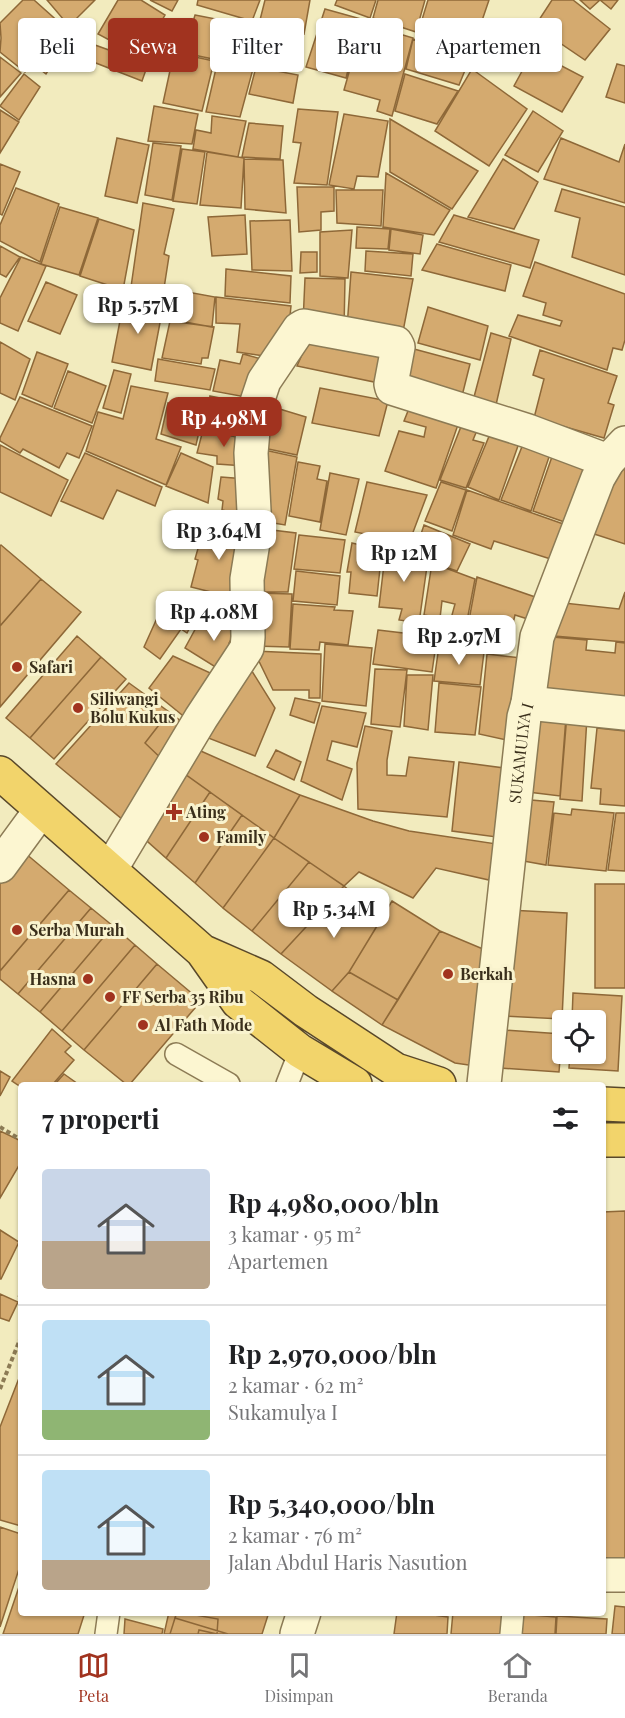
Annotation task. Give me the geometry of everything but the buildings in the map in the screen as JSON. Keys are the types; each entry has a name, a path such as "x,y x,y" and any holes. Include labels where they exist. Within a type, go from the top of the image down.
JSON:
{"highway":[{"path":"0,773 202,951 238,1002 300,1051 352,1082"},
{"path":"202,951 261,977 306,1011 396,1070 433,1082"},
{"path":"606,1104 625,1105"},
{"path":"606,1140 625,1140"}],"street":[{"path":"110,870 201,718 247,648 247,579 255,530 251,453 255,408 264,381 299,329 304,326 396,343 398,347 392,388 528,430 617,452"},
{"name":"SUKAMULYA I","path":"484,1082 524,717 537,636 598,478 617,452"},
{"path":"528,703 625,713"},
{"path":"0,866 41,810"},
{"path":"606,1575 625,1575"},
{"path":"297,1634 303,1616"}],"lane":[{"path":"288,1082 300,1051"},
{"path":"176,1054 225,1082"},
{"path":"106,1634 108,1616"},
{"path":"511,1634 513,1616"}],"path":[{"path":"0,1127 18,1138"},
{"path":"0,1389 18,1344"}],"place":[{"name":"Safari","path":"17,667"},
{"name":"Siliwangi Bolu Kukus","path":"78,708"},
{"name":"Ating","path":"174,812"},
{"name":"Family","path":"204,837"},
{"name":"Serba Murah","path":"17,930"},
{"name":"Berkah","path":"448,974"},
{"name":"Hasna","path":"88,979"},
{"name":"FF Serba 35 Ribu","path":"110,997"},
{"name":"Al Fath Mode","path":"143,1025"}]}
